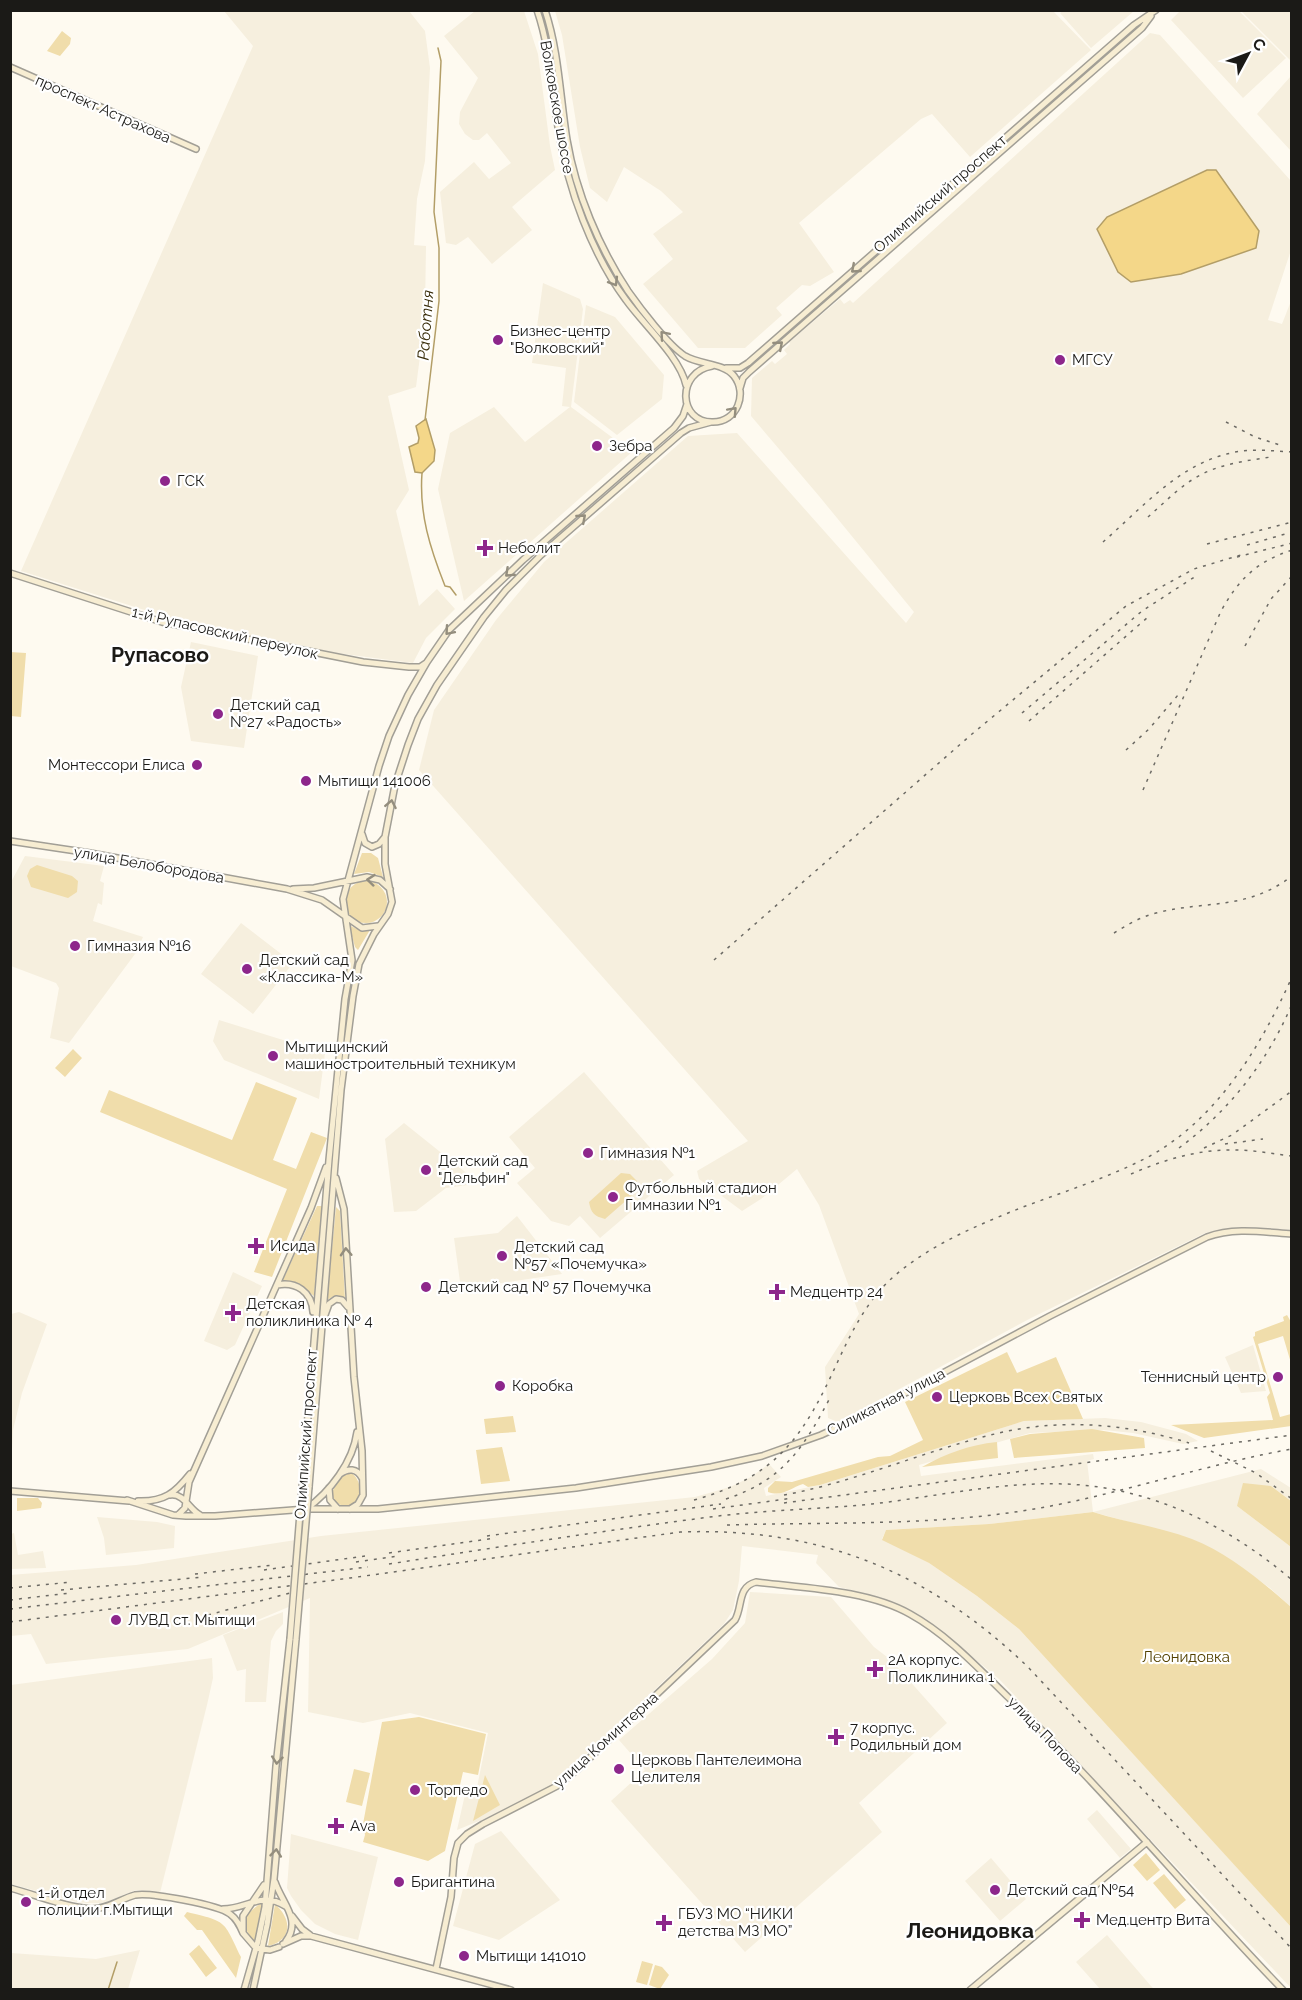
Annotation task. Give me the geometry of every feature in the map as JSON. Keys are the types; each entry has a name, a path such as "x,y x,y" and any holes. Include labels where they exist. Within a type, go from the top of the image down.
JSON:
{"main road":[{"name":"Волковское шоссе","path":"537,10 550,64 564,160 583,220 613,281 636,314 675,361 686,387"},
{"name":"Волковское шоссе","path":"545,10 554,46 571,158 594,227 629,292 664,336 684,355 712,366"},
{"name":"Олимпийский проспект","path":"724,368 736,369 748,363 1134,25 1155,11"},
{"name":"Олимпийский проспект","path":"741,388 743,378 749,372 1142,28 1155,11"},
{"name":"проспект Астрахова","path":"10,67 196,149"},
{"path":"712,366 724,368 734,376 741,388 741,401 734,412 723,420 711,422 696,416 687,404 685,395 686,387 698,371 712,366"},
{"name":"Олимпийский проспект","path":"306,1487 314,1323 328,1160 345,999 352,960 343,899 382,756 398,715 414,684 445,634 486,594 674,428 683,416 687,404"},
{"name":"Олимпийский проспект","path":"253,1989 260,1960 259,1949 268,1899 274,1879 306,1487 323,1325 341,1090 357,972 365,950 384,921 392,902 385,864 385,837 394,785 418,719 437,685 496,603 541,555 681,433 689,428 711,422"},
{"name":"1-й Рупасовский переулок","path":"10,573 162,622 323,655 409,668 427,662"},
{"path":"486,594 483,599 485,603 489,605 496,603"},
{"path":"472,607 476,605 481,607 485,612 484,617"},
{"path":"409,668 415,675 414,684"},
{"path":"362,832 365,843 372,847 379,844 385,837"},
{"name":"улица Белобородова","path":"10,841 287,889"},
{"path":"287,889 306,889 367,877 386,884 391,890"},
{"path":"287,889 322,900 362,928 374,928 384,921"},
{"path":"173,1515 184,1511 187,1487 311,1208 328,1160"},
{"path":"335,1174 344,1209 363,1495 366,1504 375,1509"},
{"name":"Силикатная улица","path":"348,1510 576,1488 706,1468 762,1456 821,1436 862,1416 1050,1316 1207,1237 1245,1231 1292,1234"},
{"path":"277,1285 295,1286 307,1294 313,1307 314,1323"},
{"path":"323,1325 328,1306 334,1300 342,1300 350,1311"},
{"path":"306,1509 320,1499 353,1451 358,1424"},
{"path":"173,1515 164,1506 165,1501 195,1468"},
{"path":"337,1477 349,1469 358,1472 363,1482"},
{"path":"328,1488 330,1500 338,1509"},
{"path":"10,1491 146,1502 177,1494 196,1513 204,1517"},
{"path":"128,1500 173,1515 204,1517 306,1509 348,1510 358,1504 363,1495"},
{"name":"улица Попова","path":"748,1584 756,1582 866,1597 909,1613 934,1630 1033,1720 1283,1989"},
{"name":"улица Коминтерна","path":"436,1969 452,1897 456,1847 467,1834 557,1786 577,1770 735,1620 739,1614 743,1590 748,1584"},
{"name":"Олимпийский проспект","path":"268,1899 266,1880 293,1639"},
{"path":"970,1989 1147,1842"},
{"name":"Олимпийский проспект","path":"274,1879 293,1925 292,1932 281,1946"},
{"name":"Олимпийский проспект","path":"243,1933 243,1916 258,1896 266,1880"},
{"path":"10,1888 64,1904 91,1909 105,1907 142,1894 164,1896 221,1909 233,1916 247,1939 253,1958"},
{"path":"221,1909 268,1899 278,1901 311,1936"},
{"path":"260,1960 301,1936 311,1936 511,1989"},
{"path":"247,1939 259,1949 281,1946"},
{"name":"Олимпийский проспект","path":"244,1989 253,1958 259,1949"}],"shaded area":[{"path":"1181,10 1239,11 1286,58 1243,98 1171,20"},
{"path":"224,11 409,11 425,31 430,68 425,161 417,199 414,245 426,246 422,341 416,387 388,396 409,490 396,511 419,606 437,589 455,609 426,638 413,663 336,653 192,625 21,571 253,46"},
{"path":"475,11 524,11 538,54 555,170 512,207 532,230 492,264 468,237 456,245 446,243 440,192 474,162 489,179 511,163 487,133 479,140 473,140 465,134 459,124 460,112 478,78 444,36"},
{"path":"555,11 1053,11 1091,50 970,157 932,114 921,119 799,223 834,272 810,286 802,285 776,308 782,315 745,348 698,348 643,284 673,259 653,234 683,212 661,191 624,167 607,202 590,188 580,147 562,35"},
{"path":"1063,11 1134,11 1091,48 1060,13"},
{"path":"1241,11 1291,11 1291,61"},
{"path":"1150,33 1160,35 1291,181 1291,250 1268,320 1282,324 1291,301 1291,1230 1241,1227 1205,1233 1031,1318 838,1422 828,1418 825,1367 859,1314 819,1205 797,1169 761,1199 742,1211 699,1179 697,1171 748,1141 419,770 434,710 496,620 544,562 688,436 737,433 906,623 914,612 751,416 752,378 772,361 775,364 787,354 784,350 790,344 789,342 840,299 844,304 850,300 853,303"},
{"path":"1291,76 1292,150 1291,151 1257,114"},
{"path":"1207,170 1216,170 1259,231 1256,248 1181,274 1131,282 1118,272 1097,229 1107,217"},
{"path":"543,283 580,299 583,309 571,407 632,452 464,601 438,489 450,433 494,407 525,442 570,407 562,406 566,368 532,363"},
{"path":"586,305 615,317 664,375 662,399 617,435 574,402"},
{"path":"426,419 435,450 434,461 422,473 415,472 409,447 418,443 416,426"},
{"name":"Детский сад №27 «Радость»","path":"191,642 258,656 244,748 191,741 181,687"},
{"name":"Гимназия №16","path":"25,856 104,866 100,881 104,883 102,905 98,903 93,921 143,937 135,954 69,1043 50,1038 59,988 56,983 11,966 11,882"},
{"name":"Детский сад «Классика-М»","path":"241,923 293,963 253,1014 201,974"},
{"name":"Мытищинский машиностроительный техникум","path":"219,1020 325,1053 319,1099 224,1060 213,1041"},
{"name":"Гимназия №1","path":"584,1072 674,1175 600,1238 580,1216 569,1226 551,1221 517,1183 535,1168 509,1137"},
{"name":"Детский сад \"Дельфин\"","path":"404,1123 474,1179 468,1185 446,1188 416,1211 394,1212 385,1139"},
{"name":"Детский сад №57 «Почемучка»","path":"517,1216 562,1274 461,1289 454,1238 498,1233"},
{"name":"Детская поликлиника № 4","path":"233,1272 262,1286 235,1345 227,1350 204,1341"},
{"path":"19,1312 47,1324 22,1393 13,1430 11,1469 11,1314"},
{"path":"1253,1345 1266,1391 1241,1393 1225,1357"},
{"path":"1105,1418 1141,1422 1186,1434 1198,1441 1183,1444 1133,1433 1104,1430 1030,1433 919,1465 921,1476 1093,1454 1094,1459 1087,1461 1093,1512 989,1524 886,1530 882,1539 929,1563 1019,1629 1211,1839 1291,1927 1291,1988 999,1679 925,1618 881,1598 839,1587 816,1563 818,1555 742,1546 739,1581 733,1610 724,1624 556,1783 513,1807 457,1830 466,1790 476,1792 488,1733 410,1713 363,1723 308,1712 310,1598 188,1649 46,1664 31,1634 11,1636 10,1575 136,1565 321,1536 695,1497 730,1487 751,1477 769,1464 781,1477 764,1488 766,1496 820,1485 1024,1421"},
{"path":"1261,1469 1291,1488 1291,1501 1271,1486 1237,1506 1291,1547 1291,1607 1270,1588 1233,1562 1193,1540 1093,1512"},
{"path":"97,1517 157,1522 175,1526 174,1548 106,1555 104,1538"},
{"path":"14,1533 18,1555 43,1551 46,1568 11,1569 11,1534"},
{"path":"750,1592 831,1597 874,1647 891,1660 947,1723 859,1803 882,1832 745,1952 611,1801 645,1770 619,1740 712,1659 745,1623"},
{"path":"283,1612 283,1624 271,1641 266,1702 245,1702 246,1669 237,1671 223,1635"},
{"path":"212,1658 213,1678 160,1893 136,1890 104,1903 88,1903 11,1884 11,1685"},
{"path":"1097,1810 1131,1849 1120,1858 1087,1819"},
{"path":"501,1831 560,1900 499,1940 453,1926 475,1844"},
{"path":"291,1834 378,1857 358,1940 335,1934 315,1924 291,1896 287,1888"},
{"name":"Детский сад №54","path":"991,1858 1026,1899 1000,1921 965,1881"},
{"path":"1107,1935 1154,1989 1100,1989 1076,1962"},
{"path":"140,1950 128,1989 11,1989 11,1953 96,1959"}],"green space":[{"path":"62,31 71,38 70,44 60,56 47,51"},
{"path":"10,652 26,653 21,717 11,716"},
{"path":"362,853 371,853 378,858 383,877 369,872 354,874"},
{"path":"37,865 72,876 78,881 77,892 68,898 31,887 27,876 30,869"},
{"path":"366,881 381,887 387,902 381,917 366,923 351,917 345,902 351,887"},
{"path":"349,925 359,930 370,930 358,950 355,947"},
{"path":"73,1049 82,1058 65,1077 55,1068"},
{"path":"256,1082 297,1098 273,1160 296,1169 311,1132 327,1138 272,1277 254,1272 287,1189 100,1112 109,1090 232,1140"},
{"name":"Футбольный стадион Гимназии №1","path":"621,1173 630,1174 637,1181 637,1191 605,1219 598,1217 592,1211 589,1202"},
{"path":"317,1206 322,1206 314,1296 299,1284 282,1282"},
{"path":"336,1207 340,1211 345,1299 334,1296 327,1300"},
{"path":"1287,1315 1291,1322 1291,1363 1283,1336 1258,1344 1280,1417 1291,1414 1291,1426 1204,1438 1171,1425 1273,1420 1267,1397 1270,1393 1253,1337 1255,1332 1284,1321 1283,1317"},
{"path":"1007,1352 1017,1373 1056,1357 1083,1419 1024,1421 820,1485 808,1487 803,1484 782,1493 768,1492 768,1488 775,1481 792,1482 878,1457 890,1456 923,1440 905,1402"},
{"path":"513,1416 516,1432 486,1434 484,1419"},
{"path":"1092,1429 1144,1438 1145,1448 1014,1458 1010,1439 1030,1434"},
{"path":"997,1442 998,1458 922,1467 958,1450"},
{"path":"502,1447 510,1481 481,1484 476,1450"},
{"path":"347,1473 353,1474 356,1478 360,1493 354,1504 344,1507 334,1501 332,1492 341,1477"},
{"path":"1243,1483 1271,1486 1291,1501 1291,1547 1237,1506"},
{"path":"17,1498 38,1498 42,1503 41,1508 17,1511"},
{"name":"Леонидовка","path":"1093,1512 1168,1531 1205,1545 1244,1569 1291,1607 1291,1927 1019,1629 929,1563 882,1540 886,1530 989,1524"},
{"name":"Торпедо","path":"419,1717 486,1734 478,1775 463,1772 445,1851 428,1861 363,1842 365,1835 363,1824 382,1722"},
{"path":"354,1769 370,1773 362,1806 346,1802"},
{"path":"485,1775 500,1805 473,1821"},
{"path":"1146,1853 1160,1870 1147,1881 1133,1865"},
{"path":"1164,1874 1186,1900 1175,1909 1153,1883"},
{"path":"262,1903 255,1943 247,1931 246,1921 251,1911"},
{"path":"275,1904 285,1916 286,1934 276,1943 268,1946"},
{"path":"187,1912 210,1918 223,1924 227,1929 241,1957 236,1978 202,1930 197,1930 184,1916"},
{"path":"199,1945 217,1968 206,1977 189,1954"},
{"path":"642,1961 653,1964 647,1985 636,1982"},
{"path":"655,1965 662,1967 669,1975 660,1989 649,1985"}],"waterway":[{"name":"Работня","path":"425,420 439,301 439,248 434,212 441,61 438,48"},
{"name":"Работня","path":"422,473 422,503 430,544 445,586 450,587 456,595"},
{"name":"Работня","path":"108,1990 117,1962"}],"railway":[{"path":"1226,422 1255,437 1280,445"},
{"path":"1103,542 1162,489 1195,467 1239,451 1292,452"},
{"path":"1148,517 1182,487 1204,473 1232,464 1271,457"},
{"path":"1207,544 1292,522"},
{"path":"1247,545 1292,532"},
{"path":"1237,557 1292,543"},
{"path":"1143,790 1221,611 1242,581 1258,566 1292,550"},
{"path":"714,960 972,734 1126,606 1194,569 1244,554"},
{"path":"1022,713 1142,611 1196,576"},
{"path":"1245,646 1271,599 1292,576"},
{"path":"1029,721 1148,617"},
{"path":"1126,750 1149,729 1178,695"},
{"path":"1114,933 1139,919 1156,913 1225,903 1258,895 1292,876"},
{"path":"694,1500 747,1479 767,1466 784,1450 813,1411 868,1306 883,1287 906,1266 972,1229 1135,1164 1174,1140 1197,1122 1217,1101 1251,1054 1292,977"},
{"path":"1179,1148 1214,1118 1245,1084 1271,1045 1292,1004"},
{"path":"1204,1148 1232,1135 1292,1091"},
{"path":"1225,1144 1263,1139"},
{"path":"1131,1174 1168,1160 1208,1151 1242,1150 1292,1156"},
{"path":"726,1499 746,1491 778,1472 801,1446 831,1396"},
{"path":"784,1495 839,1482 972,1440 1023,1428 1095,1425 1143,1431 1189,1443"},
{"path":"784,1503 1292,1435"},
{"path":"727,1525 912,1521 985,1516 1090,1498 1224,1463 1292,1449"},
{"path":"1211,1451 1256,1473 1292,1499"},
{"path":"389,1564 718,1516 872,1504 989,1488 1047,1484 1105,1488 1157,1501 1181,1510 1228,1534 1292,1580"},
{"path":"713,1509 793,1498"},
{"path":"487,1536 721,1504"},
{"path":"10,1622 680,1532 731,1532 779,1537 825,1547 869,1562 911,1581 951,1605 990,1633 1028,1667 1292,1949"},
{"path":"389,1553 496,1538"},
{"path":"264,1570 365,1556"},
{"path":"356,1562 398,1556"},
{"path":"195,1574 273,1565"},
{"path":"10,1609 368,1567"},
{"path":"61,1590 204,1577"},
{"path":"10,1588 72,1582"},
{"path":"10,1600 70,1593"},
{"path":"208,1615 290,1593"}],"place":[{"name":"Бизнес-центр \"Волковский\"","path":"498,340"},
{"name":"МГСУ","path":"1060,360"},
{"name":"Зебра","path":"597,446"},
{"name":"ГСК","path":"165,481"},
{"name":"Неболит","path":"485,548"},
{"name":"Детский сад №27 «Радость»","path":"218,714"},
{"name":"Монтессори Елиса","path":"197,765"},
{"name":"Мытищи 141006","path":"306,781"},
{"name":"Гимназия №16","path":"75,946"},
{"name":"Детский сад «Классика-М»","path":"247,969"},
{"name":"Мытищинский машиностроительный техникум","path":"273,1056"},
{"name":"Гимназия №1","path":"588,1153"},
{"name":"Детский сад \"Дельфин\"","path":"426,1170"},
{"name":"Футбольный стадион Гимназии №1","path":"613,1197"},
{"name":"Исида","path":"256,1246"},
{"name":"Детский сад №57 «Почемучка»","path":"502,1256"},
{"name":"Детский сад № 57 Почемучка","path":"426,1287"},
{"name":"Медцентр 24","path":"777,1292"},
{"name":"Детская поликлиника № 4","path":"233,1313"},
{"name":"Теннисный центр","path":"1278,1377"},
{"name":"Коробка","path":"500,1386"},
{"name":"Церковь Всех Святых","path":"937,1397"},
{"name":"ЛУВД ст. Мытищи","path":"116,1620"},
{"name":"2А корпус. Поликлиника 1","path":"875,1669"},
{"name":"7 корпус. Родильный дом","path":"836,1737"},
{"name":"Церковь Пантелеимона Целителя","path":"619,1769"},
{"name":"Торпедо","path":"415,1790"},
{"name":"Ava","path":"336,1826"},
{"name":"Бригантина","path":"399,1882"},
{"name":"Детский сад №54","path":"995,1890"},
{"name":"1-й отдел полиции г.Мытищи","path":"26,1902"},
{"name":"Мед.центр Вита","path":"1082,1920"},
{"name":"ГБУЗ МО “НИКИ детства МЗ МО”","path":"664,1923"},
{"name":"Мытищи 141010","path":"464,1956"}],"district":[{"name":"Рупасово","path":"160,655"},
{"name":"Леонидовка","path":"970,1931"}]}
